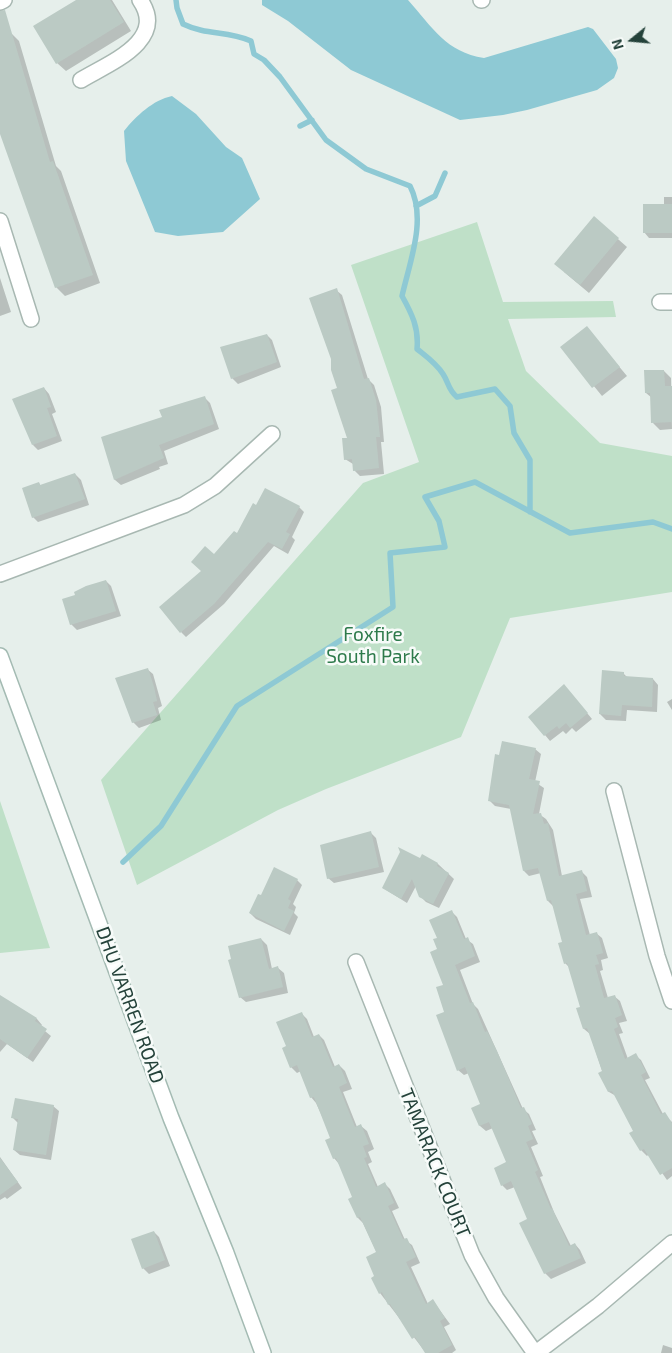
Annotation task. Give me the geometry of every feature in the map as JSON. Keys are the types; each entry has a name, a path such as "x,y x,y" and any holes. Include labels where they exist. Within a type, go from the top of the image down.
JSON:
{"street":[{"path":"0,2 4,0"},
{"path":"81,80 132,49 144,37 148,16 140,0"},
{"path":"0,221 31,319"},
{"path":"0,574 184,505 215,486 272,434"},
{"name":"DHU VARREN ROAD","path":"0,656 171,1118 226,1253 263,1353"},
{"path":"614,791 657,956 672,1001"},
{"name":"TAMARACK COURT","path":"356,962 472,1255 496,1298 535,1353"},
{"path":"535,1353 598,1306 672,1243"}],"green space":[{"name":"Foxfire South Park","path":"477,222 503,302 613,301 616,317 508,319 526,371 600,443 672,456 672,592 510,618 461,737 326,789 278,810 137,885 101,780 363,483 419,462 351,265"},
{"path":"0,801 50,948 0,953"}],"water":[{"path":"262,0 408,0 433,29 450,44 471,55 484,58 588,27 593,29 616,59 618,68 614,78 597,90 527,110 460,120 351,70 288,21 262,5"},
{"path":"172,96 196,114 226,147 242,158 260,199 223,232 178,236 155,232 126,161 124,131 145,109 158,101"}],"building":[{"path":"76,0 110,0 124,22 56,64 33,26"},
{"path":"5,10 50,162 53,161 93,275 55,288 0,134 0,11"},
{"path":"643,204 672,204 672,233 643,233"},
{"path":"594,216 619,238 580,285 554,264"},
{"path":"337,288 364,379 369,378 376,400 380,437 376,437 379,468 353,471 352,459 344,460 342,438 347,438 331,390 337,388 331,370 331,359 309,298"},
{"path":"587,326 620,367 592,388 560,347"},
{"path":"267,334 277,362 231,379 220,347"},
{"path":"644,370 664,370 665,386 672,386 672,422 651,423 650,393 645,393"},
{"path":"44,387 51,407 47,408 57,436 32,445 12,399"},
{"path":"205,396 214,424 159,445 164,458 114,480 101,437 162,417 159,410"},
{"path":"75,473 85,499 32,518 22,488 39,482 40,485"},
{"path":"265,488 300,506 286,532 290,534 282,549 268,542 214,604 180,633 159,607 201,571 191,562 205,546 214,554 234,531 237,533 253,503 256,505"},
{"path":"106,580 116,611 70,625 62,599 75,595 74,592 86,586"},
{"path":"148,668 157,701 153,702 157,715 132,723 115,678"},
{"path":"602,670 624,672 624,676 653,678 652,707 622,705 621,716 599,714"},
{"path":"564,684 588,713 570,728 566,723 559,729 557,726 544,736 528,717"},
{"path":"502,741 536,748 529,779 540,781 533,814 541,813 544,824 548,823 559,876 582,870 587,891 576,894 586,935 597,932 603,953 596,955 599,964 595,965 604,998 615,995 622,1015 615,1018 618,1027 614,1029 625,1059 636,1053 646,1072 641,1075 661,1114 665,1112 672,1123 672,1168 660,1175 644,1149 640,1151 629,1133 633,1131 612,1091 608,1092 598,1073 602,1071 587,1028 583,1029 576,1008 580,1007 567,963 564,964 558,943 562,942 551,900 547,901 538,868 523,871 509,805 488,801 495,754 499,755"},
{"path":"371,831 379,867 327,879 320,845"},
{"path":"398,847 420,858 422,854 438,863 437,866 449,873 433,904 419,897 412,879 401,899 382,888 400,852"},
{"path":"274,867 298,879 288,899 291,901 288,908 294,911 284,931 249,913 258,894 261,895"},
{"path":"452,910 464,939 468,937 475,956 455,965 470,1003 473,1002 485,1032 487,1031 497,1051 521,1108 524,1107 532,1124 528,1126 533,1139 526,1142 538,1170 535,1172 569,1246 575,1243 581,1258 544,1274 519,1223 527,1219 511,1181 501,1186 494,1168 506,1162 489,1122 479,1126 471,1108 480,1104 465,1067 457,1071 436,1015 444,1012 436,987 443,985 430,952 437,949 433,939 437,938 429,920"},
{"path":"261,938 269,969 278,966 283,987 239,998 228,960 231,959 228,946"},
{"path":"0,995 37,1018 35,1021 47,1029 27,1058 0,1039"},
{"path":"302,1012 312,1037 319,1034 333,1067 339,1064 347,1083 339,1087 355,1127 361,1124 369,1144 363,1146 367,1157 364,1158 376,1187 385,1182 394,1203 388,1206 403,1239 407,1238 416,1257 406,1262 426,1304 433,1299 445,1318 440,1321 452,1345 438,1353 425,1353 415,1337 412,1339 390,1304 388,1305 382,1292 379,1294 371,1278 374,1276 366,1257 376,1252 360,1217 357,1218 348,1199 352,1197 336,1158 333,1159 325,1140 330,1138 314,1097 310,1098 297,1065 290,1068 282,1048 286,1046 276,1022"},
{"path":"15,1098 54,1105 46,1155 13,1150 18,1119 11,1118"},
{"path":"0,1158 18,1182 0,1195"},
{"path":"154,1231 165,1260 142,1269 131,1239"}],"waterway":[{"path":"176,0 183,24 192,28 233,35 251,41 254,54 264,60 280,77 326,140 366,169 410,186 415,199 417,226 413,255 402,296 414,321 417,334 417,349 437,367 457,397 495,389 510,406 514,433 530,460 530,512"},
{"path":"300,126 312,120"},
{"path":"416,206 435,196 445,173"},
{"path":"123,862 161,826 237,706 393,607 390,553 445,547 439,521 425,497 475,482 570,533 653,522 672,529"}]}
